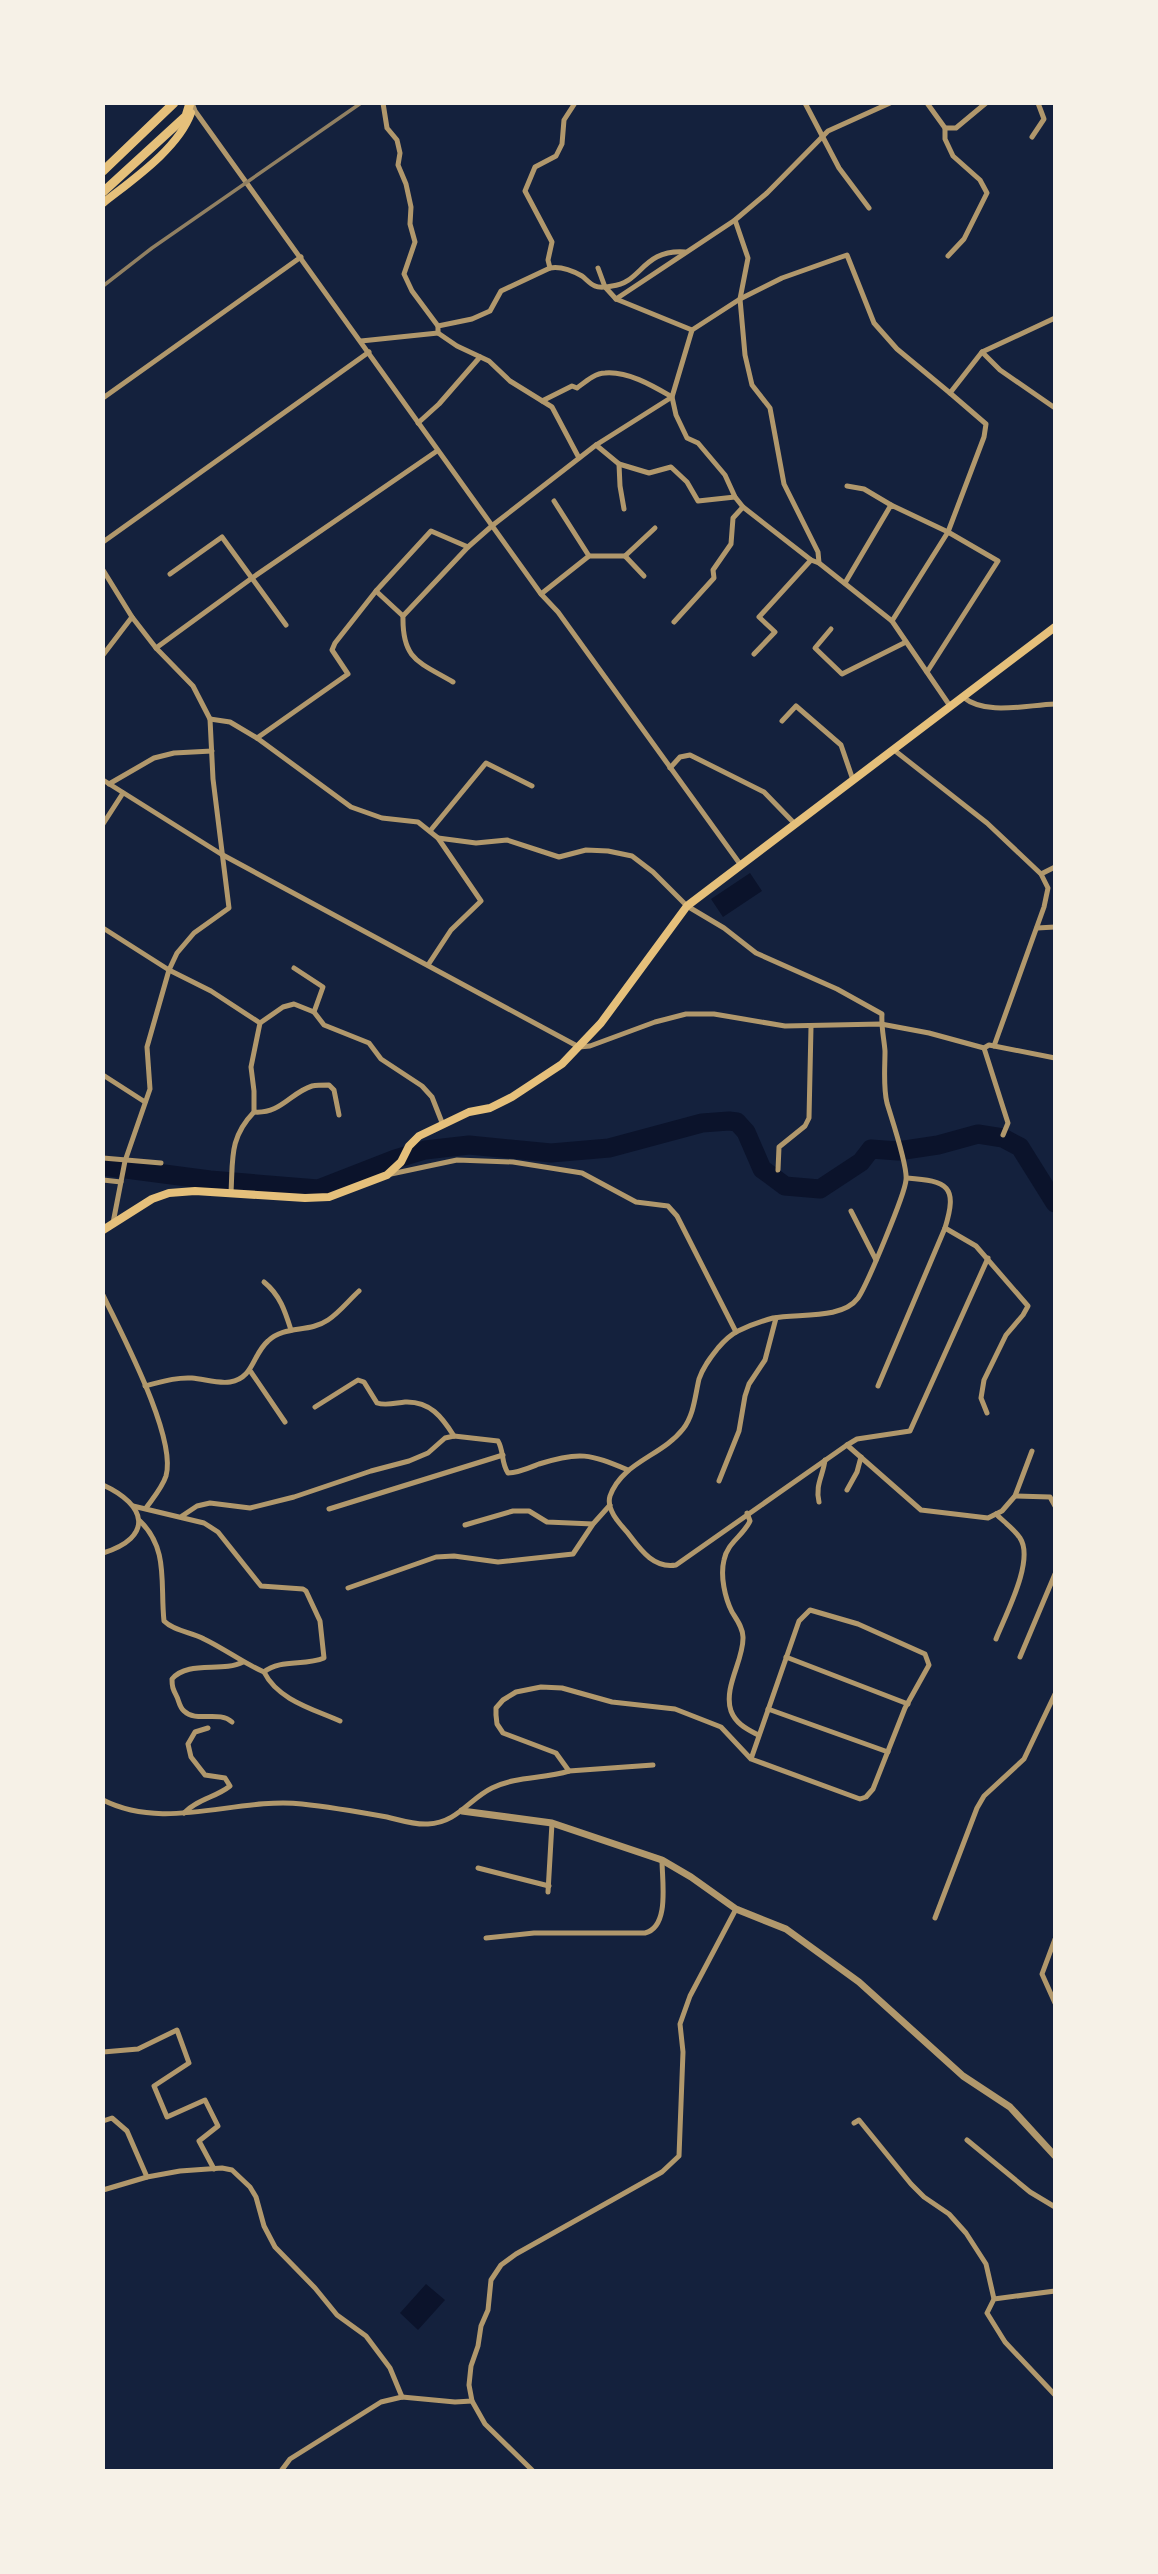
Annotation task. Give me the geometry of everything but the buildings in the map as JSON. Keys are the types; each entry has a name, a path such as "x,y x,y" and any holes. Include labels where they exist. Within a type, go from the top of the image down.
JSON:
{"highway":[{"path":"103,171 174,103"},
{"path":"103,192 186,116 191,103"}],"main road":[{"path":"103,203 147,167 178,135 191,116 191,103"},
{"path":"103,1230 152,1199 169,1193 231,1189 304,1198 329,1197 387,1175 401,1162 409,1146 419,1136 470,1112 490,1108 512,1097 562,1064 601,1023 687,906 1055,627"}],"street":[{"path":"191,103 437,451 541,594 558,612 740,864"},
{"path":"383,103 387,128 397,140 400,153 398,165 411,207 410,225 415,242 404,274 412,291 438,330 457,346 489,361 526,393 552,407 579,458"},
{"path":"550,268 548,260 552,242 525,191 535,167 556,156 562,144 564,120 575,103"},
{"path":"805,103 839,168 869,208"},
{"path":"616,299 735,220 766,193 822,136 890,103"},
{"path":"927,103 945,128 945,139 953,156 980,180 988,193 964,239 948,256"},
{"path":"945,128 956,128 986,103"},
{"path":"1032,137 1044,119 1038,103"},
{"path":"735,220 748,258 740,299 745,355 752,384 770,408 784,484 818,552 819,563"},
{"path":"360,341 438,330 472,319 490,311 501,291 550,268 568,270 596,286 626,284 643,265 662,253 685,253"},
{"path":"892,621 948,532 984,437 986,424 897,349 874,323 847,255 782,278 740,299 692,330 672,397 676,415 687,438 698,443 725,475 743,507 892,621 950,706"},
{"path":"103,398 301,257"},
{"path":"598,268 605,286 616,299 692,330"},
{"path":"950,393 982,352 1055,318"},
{"path":"103,542 369,352"},
{"path":"982,352 1006,375 1055,408"},
{"path":"418,423 439,404 480,357"},
{"path":"542,401 572,386 577,388 590,378 605,372 645,380 672,397"},
{"path":"403,616 468,547 493,525 596,445 672,397"},
{"path":"596,445 619,464 649,473 671,467 687,482 698,501 735,497"},
{"path":"156,648 252,578 437,451"},
{"path":"619,464 624,509"},
{"path":"847,486 864,489 998,561 927,671"},
{"path":"554,502 589,556"},
{"path":"845,583 891,505"},
{"path":"674,622 714,579 713,570 731,544 733,518 743,507"},
{"path":"541,594 589,556 625,556 655,528"},
{"path":"257,738 348,674 332,650 335,643 376,591 431,531 468,547"},
{"path":"170,574 222,537 286,625"},
{"path":"625,556 644,576"},
{"path":"754,654 775,632 760,617 811,560"},
{"path":"103,570 132,617 156,648 193,685 210,719 221,854 229,908 194,933 177,953 169,970 147,1047 150,1089 125,1161 113,1223"},
{"path":"376,591 403,616 405,646 415,660 453,682"},
{"path":"103,654 132,617"},
{"path":"831,629 815,648 842,674 906,642"},
{"path":"963,696 971,703 983,707 1055,704"},
{"path":"782,721 796,706 841,745 853,780"},
{"path":"210,719 230,722 257,738 351,807 382,818 418,822 438,838 481,901 451,930 428,965"},
{"path":"894,750 987,823 1041,874 1048,888 1037,928 994,1046"},
{"path":"106,782 155,758 174,753 212,751"},
{"path":"670,768 680,757 690,755 764,792 794,823"},
{"path":"430,831 486,763 532,786"},
{"path":"106,782 221,854 579,1047 590,1046 655,1022 686,1014 714,1014 785,1026 881,1024 929,1033 984,1048 989,1045 1055,1058"},
{"path":"103,824 123,793"},
{"path":"438,838 476,844 507,840 559,857 586,850 632,856 653,872 687,906 724,928 756,953 837,989 882,1014 886,1099 907,1178 876,1260 858,1299 830,1313 776,1318 736,1332 724,1341 706,1363 693,1409 683,1429 661,1450 628,1470 615,1486 609,1499 618,1522 645,1555 665,1567 676,1565 747,1513 857,1439 910,1432 988,1258"},
{"path":"1041,874 1055,867"},
{"path":"1037,928 1055,927"},
{"path":"103,928 260,1023"},
{"path":"295,968 323,987 314,1012"},
{"path":"231,1189 233,1147 238,1132 254,1112 251,1068 260,1023 283,1007 294,1004 314,1012 324,1025 369,1043 381,1059 422,1086 432,1097 443,1125"},
{"path":"778,1170 779,1147 805,1126 809,1118 811,1027"},
{"path":"984,1048 1008,1123 1003,1135"},
{"path":"103,1075 145,1102"},
{"path":"254,1112 279,1106 314,1085 329,1085 334,1090 339,1115"},
{"path":"103,1158 161,1163"},
{"path":"387,1175 457,1160 513,1162 582,1172 635,1202 668,1206 677,1216 736,1332"},
{"path":"878,1387 946,1228 952,1205 951,1196 945,1188 930,1180 907,1178"},
{"path":"103,1180 122,1179"},
{"path":"851,1211 876,1260"},
{"path":"946,1228 976,1246 1028,1306 1006,1335 984,1380 981,1398 987,1413"},
{"path":"264,1282 282,1302 291,1330"},
{"path":"145,1386 173,1379 228,1382 240,1379 251,1372 258,1351 269,1340 283,1331 309,1328 327,1321 359,1291"},
{"path":"103,1295 159,1422 167,1461 166,1476 158,1493 145,1508"},
{"path":"719,1481 739,1431 749,1384 765,1360 776,1318"},
{"path":"251,1372 285,1422"},
{"path":"315,1407 358,1380 364,1382 377,1403 382,1405 407,1402 426,1405 441,1416 454,1436"},
{"path":"182,1516 197,1506 210,1503 250,1508 294,1497 409,1461 428,1453 445,1438 454,1436 498,1441 503,1455 503,1467 508,1473 568,1455 582,1454 628,1470"},
{"path":"847,1445 921,1510 988,1518 1015,1496 1032,1451"},
{"path":"328,1509 503,1455"},
{"path":"846,1490 857,1472 861,1457"},
{"path":"819,1502 817,1486 825,1460"},
{"path":"103,1485 117,1491 133,1506 140,1521 150,1530 158,1544 164,1621 172,1629 185,1630 196,1635 264,1672 270,1684 287,1696 340,1721"},
{"path":"1015,1496 1050,1497 1055,1506"},
{"path":"348,1588 436,1557 454,1556 498,1562 573,1554 593,1524 610,1505"},
{"path":"133,1506 204,1523 218,1532 261,1586 306,1591 320,1622 324,1658 311,1663 272,1666 264,1672"},
{"path":"464,1525 521,1511 530,1511 547,1522 593,1524"},
{"path":"747,1513 750,1521 746,1530 727,1548 723,1563 723,1580 727,1599 743,1638 730,1695 730,1708 741,1726 758,1735"},
{"path":"996,1514 1020,1537 1025,1556 1021,1574 996,1639"},
{"path":"103,1553 120,1548 137,1534 140,1521"},
{"path":"1020,1657 1055,1574"},
{"path":"569,1771 555,1754 503,1732 497,1724 496,1708 503,1700 516,1692 551,1687 612,1702 675,1709 720,1727 751,1759 860,1798 866,1797 873,1789 908,1704 929,1665 929,1659 925,1654 858,1623 810,1610 799,1621 751,1759"},
{"path":"786,1657 908,1704"},
{"path":"232,1722 228,1718 215,1715 192,1715 184,1712 172,1688 172,1679 183,1670 233,1667 243,1662"},
{"path":"935,1919 977,1808 984,1796 1024,1759 1055,1694"},
{"path":"768,1709 888,1752"},
{"path":"184,1813 194,1803 230,1786 226,1778 205,1775 191,1757 188,1744 195,1732 208,1728"},
{"path":"103,1800 118,1807 158,1814 271,1803 302,1804 429,1825 451,1819 492,1788 522,1779 569,1771 653,1765"},
{"path":"463,1811 552,1823 662,1860 736,1909 786,1929 859,1982 963,2076 1010,2106 1055,2156"},
{"path":"478,1868 548,1889 552,1823"},
{"path":"486,1938 534,1933 653,1931 658,1925 663,1903 662,1860"},
{"path":"533,2471 485,2424 472,2401 469,2385 471,2366 488,2310 491,2280 501,2265 516,2254 662,2172 679,2156 683,2052 680,2024 690,1996 736,1909"},
{"path":"1055,1939 1042,1975 1055,2003"},
{"path":"103,2052 138,2049 177,2030 188,2063 153,2086 167,2117 205,2100 218,2126 199,2141 214,2169"},
{"path":"103,2121 112,2118 127,2131 148,2176"},
{"path":"853,2123 859,2120 911,2184 924,2197 949,2214 966,2233 986,2264 994,2299 987,2313 1005,2342 1055,2395"},
{"path":"967,2140 1030,2192 1055,2207"},
{"path":"103,2190 148,2176 214,2169 232,2170 250,2187 275,2247 337,2315 366,2336 390,2368 402,2397"},
{"path":"994,2299 1055,2291"},
{"path":"281,2471 290,2459 381,2402 402,2397 472,2401"}],"water":[{"path":"750,873 762,891 723,917 711,899"},
{"path":"426,2284 445,2300 418,2330 400,2313"}],"waterway":[{"path":"103,1166 210,1180 318,1189 425,1150 469,1145 551,1153 609,1148 702,1123 729,1121 737,1122 746,1132 762,1169 785,1186 820,1189 861,1162 871,1149 898,1151 938,1145 978,1134 1003,1138 1020,1147 1055,1203"}],"railway":[{"path":"103,286 152,248 361,103"}]}
